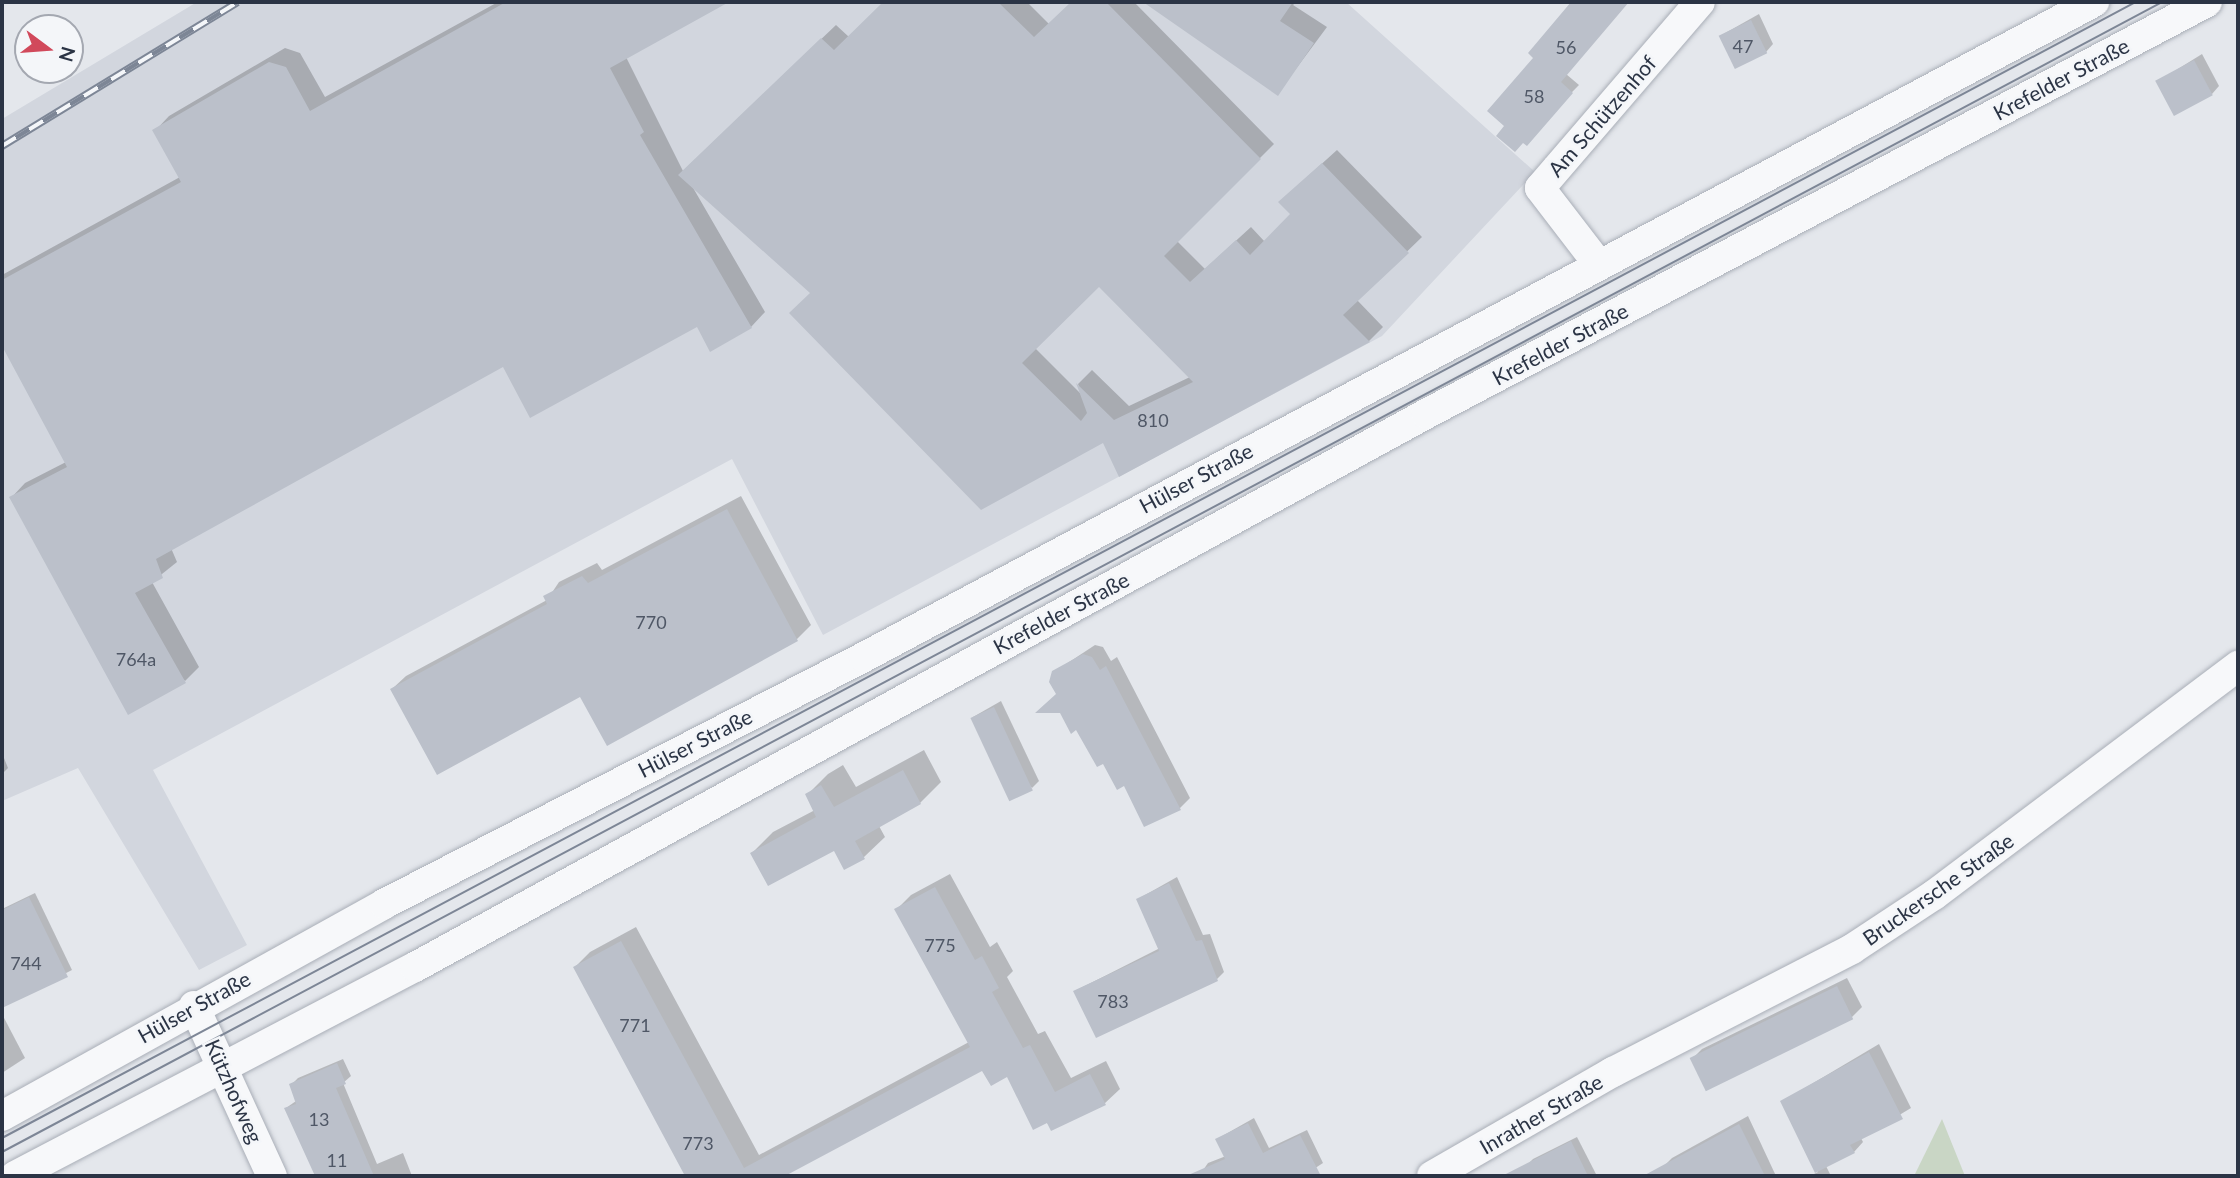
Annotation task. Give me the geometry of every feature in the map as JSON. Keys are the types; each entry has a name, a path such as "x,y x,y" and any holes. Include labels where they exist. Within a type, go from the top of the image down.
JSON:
{"street":[{"name":"Am Schützenhof","path":"1599,265 1540,188 1700,2"},
{"path":"1599,265 2094,2"},
{"name":"Krefelder Straße","path":"224,1067 1438,408 2207,2"},
{"name":"Hülser Straße","path":"2,1116 194,1006 513,835 864,657 1391,373 1599,265"},
{"name":"Bruckersche Straße","path":"1613,1072 1852,949 1934,895 2238,666"},
{"name":"Kützhofweg","path":"194,1006 272,1176"},
{"path":"15,1176 224,1067"},
{"name":"Inrather Straße","path":"1432,1176 1613,1072"}],"shaded area":[{"path":"197,2 1346,2 1535,172 1382,336 823,635 732,459 153,770 247,945 199,970 78,768 2,801 2,119 60,84 84,84 84,70"}],"green space":[{"path":"1942,1119 1965,1176 1914,1176"}],"building":[{"path":"506,2 729,2 610,68 644,132 640,135 752,328 710,352 697,327 530,418 503,367 156,559 163,578 135,593 186,683 128,715 9,497 67,467 2,346 2,280 181,182 152,130 269,62 286,67 310,111"},
{"path":"883,2 998,2 1034,37 1071,2 1106,2 1261,159 1164,256 1190,282 1236,240 1250,255 1290,214 1278,202 1322,163 1409,253 1343,315 1370,342 1119,477 1103,443 981,510 789,313 810,293 678,175 821,38 834,50","holes":["1099,287 1193,382 1114,420 1076,383 1087,413 1081,421 1022,363"]},
{"path":"1143,2 1293,2 1280,21 1314,43 1278,96"},
{"path":"1571,2 1629,2 1561,82 1573,93 1527,146 1523,143 1515,152 1496,136 1504,126 1487,111 1533,58 1528,53"},
{"path":"1751,20 1767,53 1735,69 1719,36"},
{"path":"2194,60 2213,95 2174,116 2155,81"},
{"path":"727,509 798,641 607,746 580,697 437,775 390,689 547,604 543,596 582,576 588,583"},
{"path":"1083,654 1092,657 1100,670 1106,666 1181,810 1144,827 1124,786 1117,790 1103,764 1097,767 1076,730 1071,734 1060,713 1035,713 1056,694 1049,682 1052,671"},
{"path":"994,707 1033,790 1009,801 970,718"},
{"path":"903,770 921,804 855,841 865,859 844,870 834,851 768,886 750,853 816,817 805,794 821,785 834,807"},
{"path":"1169,883 1196,941 1202,940 1218,981 1096,1038 1073,991 1159,951 1136,899"},
{"path":"935,887 975,960 982,956 999,988 992,992 1023,1048 1030,1045 1055,1092 1090,1074 1106,1105 1051,1131 1047,1123 1033,1130 1007,1077 991,1086 982,1071 785,1176 685,1176 573,967 621,941 744,1168 970,1047 894,909"},
{"path":"29,897 68,977 2,1008 2,910"},
{"path":"1837,986 1853,1019 1706,1091 1690,1058"},
{"path":"1869,1052 1903,1119 1850,1145 1855,1153 1815,1173 1780,1101"},
{"path":"337,1063 346,1084 336,1088 374,1176 315,1176 284,1108 296,1104 289,1084"},
{"path":"1248,1123 1263,1153 1300,1135 1321,1176 1186,1176 1225,1159 1215,1139"},
{"path":"1739,1124 1765,1176 1643,1176"},
{"path":"1571,1141 1588,1176 1502,1176"}],"tram line":[{"path":"2,1138 2136,2"},
{"path":"2,1152 2162,2"}],"railway":[{"path":"2,146 238,2"}]}
